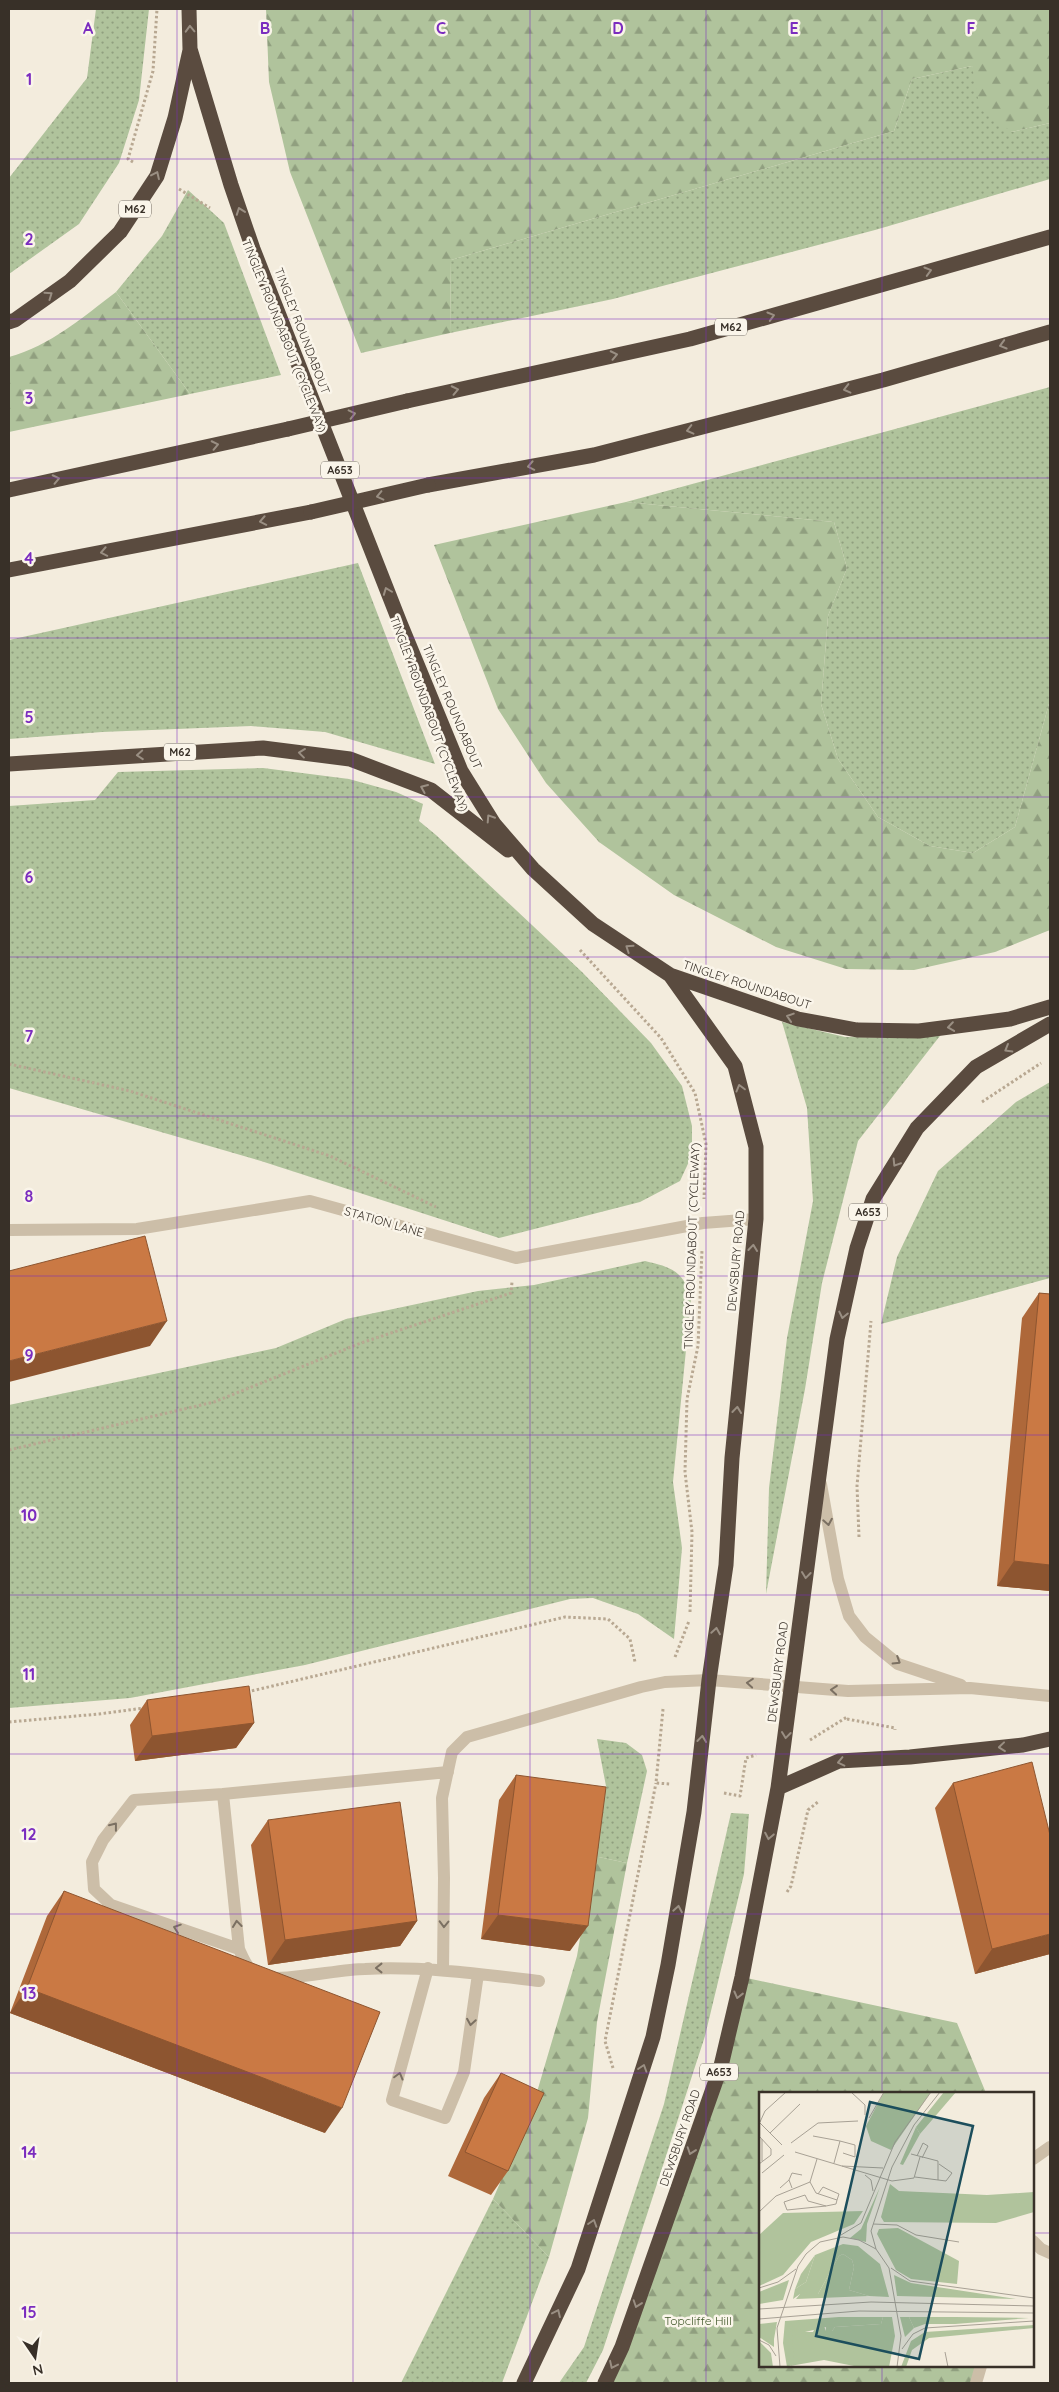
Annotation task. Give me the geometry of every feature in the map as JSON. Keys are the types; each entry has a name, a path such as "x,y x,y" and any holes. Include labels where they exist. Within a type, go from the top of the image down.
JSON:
{"highway":[{"name":"TINGLEY ROUNDABOUT","path":"189,9 190,50 231,185 253,248 393,605 461,770 494,824 533,869 593,924 670,976 798,1019 857,1030 919,1031 1010,1019 1050,1007"},
{"name":"M62","path":"9,322 15,320 70,281 120,232 157,176 174,118 190,50"},
{"name":"M62","path":"9,490 690,339 1050,237"},
{"path":"9,570 311,512 428,485 594,454 883,380 1050,332"},
{"name":"M62","path":"9,764 263,748 350,759 430,790 533,869"},
{"name":"DEWSBURY ROAD","path":"524,2383 578,2269 653,2037 668,1965 697,1788 708,1680 726,1565 732,1458 756,1219 756,1146 734,1066 670,976"},
{"name":"DEWSBURY ROAD","path":"605,2383 622,2347 721,2066 742,1977 784,1748 837,1339 857,1248 873,1199 917,1128 976,1067 1050,1024"},
{"path":"778,1788 839,1761 890,1757 910,1758 1014,1746 1050,1739"}],"street":[{"name":"STATION LANE","path":"9,1230 137,1229 310,1201 516,1258 703,1223 756,1219"},
{"path":"819,1474 838,1579 850,1616 865,1637 898,1664 970,1688"},
{"path":"443,1970 444,1878 442,1798 452,1752 467,1737 641,1687 665,1682 708,1680 848,1691 970,1688 1050,1696"},
{"path":"239,1949 111,1905 94,1889 92,1862 102,1840 134,1800 223,1794 448,1772"},
{"path":"223,1794 239,1949 246,1964 257,1976 274,1978 363,1968 428,1968 539,1981"},
{"path":"428,1968 392,2100 445,2118 464,2072 478,1974"},
{"path":"1034,2155 1050,2147"},
{"path":"1034,2243 1050,2253"},
{"path":"976,2383 981,2367"}],"path":[{"path":"157,9 153,71 128,159 212,209"},
{"name":"TINGLEY ROUNDABOUT (CYCLEWAY)","path":"576,947 661,1038 694,1093 706,1144 698,1346 687,1399 685,1472 692,1532 689,1619 665,1682 656,1783 605,2041 628,2114"},
{"path":"981,1103 1043,1062"},
{"path":"9,1064 130,1091 330,1156 437,1208"},
{"path":"9,1450 214,1402 361,1342 510,1293 516,1258"},
{"path":"859,1540 857,1486 871,1320"},
{"path":"239,1694 565,1617 608,1619 615,1625 630,1639 641,1687"},
{"path":"847,1719 848,1691"},
{"path":"9,1722 98,1714 146,1707"},
{"path":"656,1783 740,1796 746,1758 812,1739 847,1719 895,1728 890,1757"},
{"path":"786,1895 791,1886 808,1810 823,1797"}],"green space":[{"path":"96,9 149,9 139,100 119,163 79,224 9,274 9,178 87,78"},
{"path":"266,9 1050,9 1050,123 1012,132 980,109 972,66 912,79 894,131 451,260 450,333 361,353 290,172 269,82"},
{"path":"972,66 1012,132 1050,123 1050,179 875,230 613,299 450,333 451,260 894,131 912,79"},
{"path":"188,190 224,223 281,375 190,394 116,292 162,236"},
{"path":"116,292 190,394 9,432 9,357 38,346 66,330"},
{"path":"1050,387 1050,700 1015,827 973,853 930,846 878,817 838,759 821,704 828,616 847,568 834,522 626,502"},
{"path":"626,502 834,522 847,568 828,616 821,704 838,759 878,817 930,846 973,853 1015,827 1050,700 1050,930 995,952 914,970 846,969 776,947 674,895 599,842 546,783 498,709 434,545"},
{"path":"358,563 435,764 325,732 251,726 102,732 9,739 9,640"},
{"path":"263,768 349,779 396,792 423,804 419,821 582,972 651,1043 682,1086 692,1126 692,1155 680,1181 640,1202 499,1238 261,1161 9,1088 9,806 95,800 118,772"},
{"path":"782,1022 845,1037 916,1038 943,1032 858,1141 822,1283 805,1389 766,1594 769,1488 787,1338 813,1201 807,1108"},
{"path":"1050,1082 1050,1278 881,1324 897,1257 938,1171 1016,1102"},
{"path":"645,1261 669,1268 680,1276 685,1282 691,1299 673,1482 682,1548 674,1639 638,1614 593,1598 570,1599 305,1665 130,1698 9,1708 9,1405 276,1348 346,1319 478,1291 534,1285"},
{"path":"597,1739 626,1743 642,1755 647,1771 627,1863 594,1856 606,1786"},
{"path":"731,1813 749,1814 744,1874 705,2036 603,2350 586,2383 559,2383 584,2347 664,2104"},
{"path":"594,1856 627,1863 597,2022 588,2118 549,2257 493,2199 532,2109 577,1956"},
{"name":"Topcliffe Hill","path":"742,1977 957,2023 986,2092 759,2092 759,2367 981,2367 976,2383 605,2383 622,2347"},
{"path":"493,2199 549,2257 502,2383 401,2383"}],"building":[{"path":"145,1236 167,1321 9,1361 9,1271"},
{"path":"1039,1293 1050,1294 1050,1565 1014,1561"},
{"path":"249,1686 254,1723 152,1736 147,1700"},
{"path":"1032,1762 1050,1835 1050,1934 992,1949 953,1783"},
{"path":"516,1775 606,1787 588,1926 498,1915"},
{"path":"400,1802 417,1921 285,1940 268,1820"},
{"path":"64,1891 380,2012 342,2108 27,1988"},
{"path":"501,2073 544,2093 508,2171 465,2152"}]}
